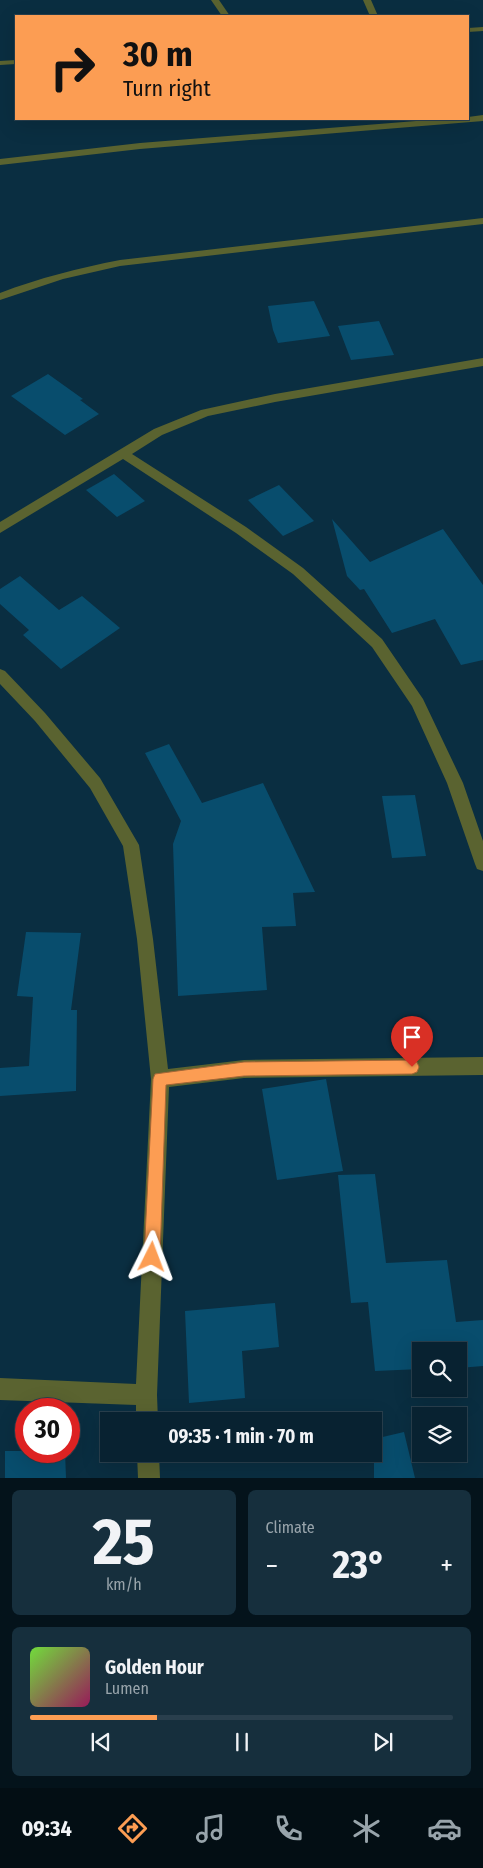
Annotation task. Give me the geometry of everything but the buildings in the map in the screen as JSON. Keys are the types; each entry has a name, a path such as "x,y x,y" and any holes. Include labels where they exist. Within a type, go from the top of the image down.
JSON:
{"street":[{"path":"215,0 225,15"},
{"path":"367,0 374,15"},
{"path":"469,30 483,29"},
{"path":"0,63 15,62"},
{"path":"469,119 483,118"},
{"path":"0,162 140,146 444,120"},
{"path":"0,297 35,283 74,272 120,263 483,221"},
{"path":"0,528 122,452 158,432 206,413 275,398 483,362"},
{"path":"122,452 241,530 298,571 377,643 418,703 455,783 483,864"},
{"path":"0,675 40,717 95,783 131,845 145,939 160,1079 147,1412"},
{"path":"160,1079 244,1069 483,1066"},
{"path":"0,1389 146,1395"},
{"path":"148,1462 149,1478"}],"route":[{"path":"152,1257 160,1079 244,1069 412,1067"}]}
